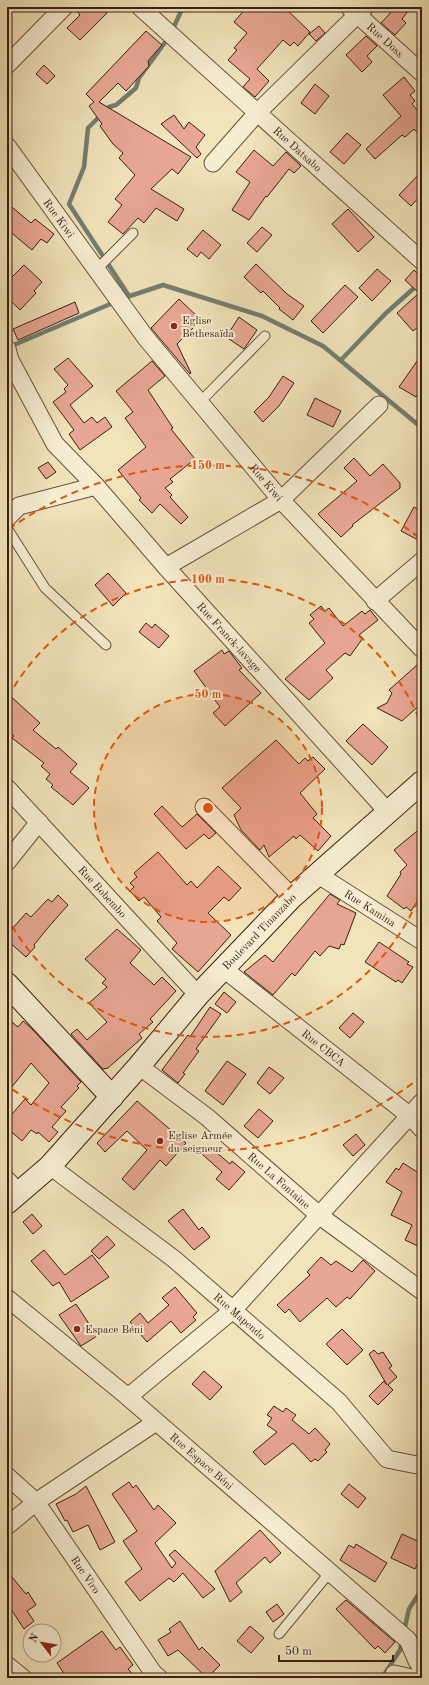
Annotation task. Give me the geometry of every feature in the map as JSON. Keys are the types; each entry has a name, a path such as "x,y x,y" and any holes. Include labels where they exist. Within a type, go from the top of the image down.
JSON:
{"street":[{"path":"7,65 64,7"},
{"name":"Rue Datsabo","path":"140,7 422,261"},
{"path":"213,163 257,113 357,10"},
{"name":"Rue Doss","path":"357,10 422,73"},
{"name":"Rue Kiwi","path":"7,147 100,267 112,290 146,338 280,500 422,649"},
{"name":"Rue Franck-lavage","path":"8,354 55,444 96,486 166,567 388,812"},
{"path":"166,567 280,500 379,405"},
{"path":"7,518 18,506 96,486"},
{"path":"375,601 422,561"},
{"name":"Boulevard Tinanzabo","path":"11,1192 50,1166 139,1066 198,996 292,897 422,783"},
{"name":"Rue Bobembo","path":"7,788 198,996"},
{"path":"204,807 292,897"},
{"path":"7,862 39,822"},
{"name":"Rue Kamina","path":"318,874 422,941"},
{"name":"Rue CBCA","path":"224,969 410,1116 422,1129"},
{"path":"7,984 112,1096"},
{"name":"Rue La Fontaine","path":"139,1066 207,1117 320,1216 422,1291"},
{"path":"128,1397 233,1310 422,1102"},
{"name":"Rue Mapendo","path":"50,1166 174,1259 339,1402 387,1459 422,1466"},
{"name":"Rue Espace Béni","path":"7,1298 128,1397 331,1571 408,1640 417,1661 422,1668"},
{"path":"7,1526 36,1502 156,1422"},
{"name":"Rue Viro","path":"7,1476 36,1502 154,1674 159,1678"},
{"path":"7,1665 23,1678"},
{"path":"394,1674 412,1678"}],"lane":[{"path":"100,267 133,233"},
{"path":"200,402 265,336"},
{"path":"7,528 44,588 106,645"},
{"path":"279,1634 331,1571"}],"building":[{"path":"74,7 100,7 107,13 80,40 67,28 80,15"},
{"path":"247,7 284,7 310,32 298,46 294,42 290,46 283,40 257,69 269,81 255,97 243,87 250,79 228,60 237,50 234,48 247,33 234,22"},
{"path":"396,7 411,7 402,19 406,23 395,35 381,23"},
{"path":"319,26 325,33 316,41 309,34"},
{"path":"146,31 162,45 148,61 149,66 126,91 118,83 99,102 191,157 178,174 172,169 151,189 184,209 177,221 156,208 144,223 138,218 123,234 108,222 122,205 115,199 135,175 119,158 123,153 113,144 100,126 102,124 89,106 94,102 86,94"},
{"path":"366,36 377,46 367,56 372,62 362,72 346,55"},
{"path":"44,65 55,76 47,84 36,74"},
{"path":"404,77 415,91 410,95 415,101 412,104 422,116 422,138 414,129 405,137 402,135 375,159 366,149 401,116 383,95"},
{"path":"315,84 329,96 315,114 301,103"},
{"path":"174,115 184,129 189,122 205,135 196,147 201,154 197,158 161,124"},
{"path":"347,133 361,145 344,164 330,152"},
{"path":"254,150 273,166 286,152 301,166 294,173 289,169 267,197 266,196 249,220 232,210 250,182 236,172"},
{"path":"422,171 422,194 411,206 399,195"},
{"path":"7,203 31,223 35,219 54,234 47,243 41,239 32,250 7,229"},
{"path":"348,209 374,237 358,252 332,224"},
{"path":"262,227 272,235 257,252 247,243"},
{"path":"203,230 221,245 209,259 201,252 197,257 187,249"},
{"path":"256,264 287,294 304,306 293,320 279,309 280,308 263,291 261,293 244,277"},
{"path":"24,265 42,282 34,291 36,293 20,310 7,297 7,282"},
{"path":"377,269 391,281 372,301 359,288"},
{"path":"414,270 422,277 422,324 413,331 397,313 419,293 405,280"},
{"path":"345,285 358,297 323,333 311,321"},
{"name":"Eglise Bethesaïda","path":"179,299 201,320 177,344 191,373 190,374 151,328"},
{"path":"75,302 79,313 18,340 13,329"},
{"path":"239,317 257,330 244,349 226,337"},
{"path":"422,354 422,387 416,397 399,387"},
{"path":"68,358 93,386 70,405 84,423 92,417 97,423 105,417 112,427 80,450 69,434 74,430 53,402 66,392 64,389 68,385 54,369"},
{"path":"152,361 165,376 148,390 173,428 171,429 195,459 170,479 173,482 165,488 172,495 170,497 188,517 181,524 160,504 152,513 139,500 141,498 118,470 146,447 125,418 133,412 116,391"},
{"path":"283,376 294,383 279,406 263,422 254,412 269,397"},
{"path":"315,398 341,411 333,427 307,415"},
{"path":"354,458 370,476 383,464 400,483 400,488 352,525 353,526 341,537 318,514 357,481 344,468"},
{"path":"48,462 56,472 46,479 38,468"},
{"path":"414,507 422,512 422,542 401,531"},
{"path":"108,573 126,593 113,606 95,585"},
{"path":"321,606 325,611 329,608 343,626 362,611 365,614 370,610 378,620 359,635 363,638 350,656 345,653 326,670 333,678 309,700 285,679 325,643 309,623 314,619 310,615"},
{"path":"146,623 152,628 155,624 169,636 159,648 139,632"},
{"path":"222,650 224,654 229,651 242,668 239,670 261,693 225,726 213,713 220,707 194,671"},
{"path":"417,665 422,671 422,703 402,721 377,708 387,703 392,693 389,690"},
{"path":"7,693 40,723 33,730 56,749 58,747 77,764 70,772 89,788 73,805 51,787 53,785 46,779 50,774 41,766 44,763 12,738 14,736 7,729"},
{"path":"363,724 388,747 372,765 346,741"},
{"path":"276,740 299,764 305,758 308,761 313,757 325,769 300,793 317,814 313,818 331,836 318,851 300,835 296,839 294,836 269,857 264,845 260,850 241,830 234,815 241,808 222,788"},
{"path":"162,806 182,827 197,814 216,833 209,839 204,834 186,849 154,814"},
{"path":"422,827 422,894 411,911 406,907 404,909 387,896 401,874 400,872 407,865 394,850"},
{"path":"158,852 187,885 191,881 197,888 218,866 241,888 229,901 224,897 208,913 231,935 198,972 172,949 177,943 157,921 161,917 144,897 139,901 130,891 134,887 130,883 137,877 134,873"},
{"path":"330,894 340,900 337,904 356,913 344,945 341,944 339,949 329,946 320,956 315,951 295,976 292,973 273,995 244,972 265,955 273,962"},
{"path":"58,895 68,905 46,930 34,945 35,947 26,957 7,940 7,935 26,913 31,917 48,899 52,902"},
{"path":"117,929 141,950 130,963 154,985 162,977 176,991 150,1019 153,1022 139,1034 142,1038 108,1068 103,1069 71,1034 77,1029 87,1040 107,1022 89,1003 107,987 102,983 106,979 85,959"},
{"path":"379,942 409,962 407,964 413,967 402,983 398,980 396,982 365,962"},
{"path":"224,992 236,1002 227,1013 215,1004"},
{"path":"210,1007 221,1014 196,1049 199,1051 183,1073 185,1074 178,1083 162,1070 188,1035 190,1037"},
{"path":"353,1013 364,1022 350,1038 339,1028"},
{"path":"7,1018 18,1027 23,1021 81,1082 77,1086 79,1088 61,1107 66,1111 52,1127 58,1132 49,1142 38,1132 37,1134 31,1130 22,1141 7,1128 7,1120 25,1099 31,1105 49,1083 31,1063 7,1093"},
{"path":"227,1061 246,1074 223,1105 205,1091"},
{"path":"269,1067 284,1078 270,1094 257,1083"},
{"path":"137,1101 186,1143 166,1166 160,1160 134,1190 122,1179 147,1150 127,1131 105,1152 97,1143"},
{"path":"259,1109 273,1121 258,1138 244,1126"},
{"path":"356,1134 365,1145 353,1156 343,1145"},
{"path":"209,1146 230,1164 232,1161 245,1172 229,1190 216,1179 222,1172 202,1154"},
{"path":"403,1163 422,1175 422,1248 405,1240 412,1225 391,1215 402,1192 386,1182 396,1168 399,1170"},
{"path":"183,1209 199,1230 202,1227 210,1237 194,1250 168,1221"},
{"path":"32,1214 42,1226 33,1234 23,1222"},
{"path":"107,1236 115,1245 99,1259 91,1251"},
{"path":"44,1250 65,1275 92,1255 109,1277 71,1302 59,1282 53,1286 31,1261"},
{"path":"321,1257 331,1265 336,1261 352,1272 363,1260 375,1271 350,1299 347,1297 336,1307 327,1298 300,1322 289,1309 285,1313 277,1305 310,1275 307,1272"},
{"path":"175,1287 197,1313 193,1317 196,1320 181,1333 171,1321 147,1342 130,1322 140,1313 148,1323 169,1305 162,1298"},
{"path":"76,1304 97,1336 81,1346 59,1315"},
{"path":"342,1329 363,1350 347,1365 326,1344"},
{"path":"374,1350 378,1354 383,1352 392,1366 389,1368 397,1377 388,1385 393,1390 378,1405 369,1396 384,1381 387,1385 369,1354"},
{"path":"204,1371 222,1387 210,1400 192,1384"},
{"path":"274,1406 283,1412 286,1408 296,1415 292,1420 309,1434 315,1428 330,1444 325,1450 327,1452 318,1461 315,1459 311,1462 293,1443 265,1465 253,1452 277,1432 267,1425 272,1418 267,1415"},
{"path":"129,1482 133,1488 136,1485 154,1510 158,1505 176,1523 155,1543 172,1568 176,1563 169,1555 175,1550 215,1589 203,1598 183,1573 174,1582 169,1578 140,1601 125,1582 142,1569 123,1541 137,1531 112,1494"},
{"path":"349,1484 366,1498 358,1508 341,1494"},
{"path":"86,1486 115,1542 100,1550 88,1525 73,1532 56,1504 76,1494"},
{"path":"260,1530 281,1553 270,1563 265,1557 236,1583 242,1592 230,1602 215,1571"},
{"path":"402,1534 422,1543 422,1555 415,1569 391,1558"},
{"path":"356,1544 387,1563 375,1582 340,1560 349,1545 354,1548"},
{"path":"7,1571 26,1594 28,1592 36,1605 27,1611 34,1621 32,1623 22,1623 22,1626 7,1603"},
{"path":"346,1600 395,1642 385,1653 378,1646 375,1649 336,1609"},
{"path":"277,1604 284,1614 273,1622 266,1612"},
{"path":"180,1621 199,1650 202,1647 220,1665 207,1678 178,1650 168,1656 158,1640 171,1632 169,1629"},
{"path":"250,1626 264,1638 251,1653 237,1641"},
{"path":"102,1631 116,1650 120,1647 133,1665 128,1669 136,1678 67,1678 57,1663 62,1663 62,1659"}],"waterway":[{"path":"172,31 183,7"},
{"path":"129,296 69,204 84,167 88,128 109,107 116,105 136,88 139,78 169,37"},
{"path":"341,360 386,313 422,281"},
{"path":"121,299 163,285 262,316 323,346 422,428"},
{"path":"9,347 115,302"},
{"path":"404,1631 409,1609 422,1589"},
{"path":"382,1678 400,1650 402,1640"}],"place":[{"name":"Eglise Bethesaïda","path":"174,326"},
{"name":"Eglise Armée du seigneur","path":"160,1141"},
{"name":"Espace Béni","path":"77,1329"}]}
